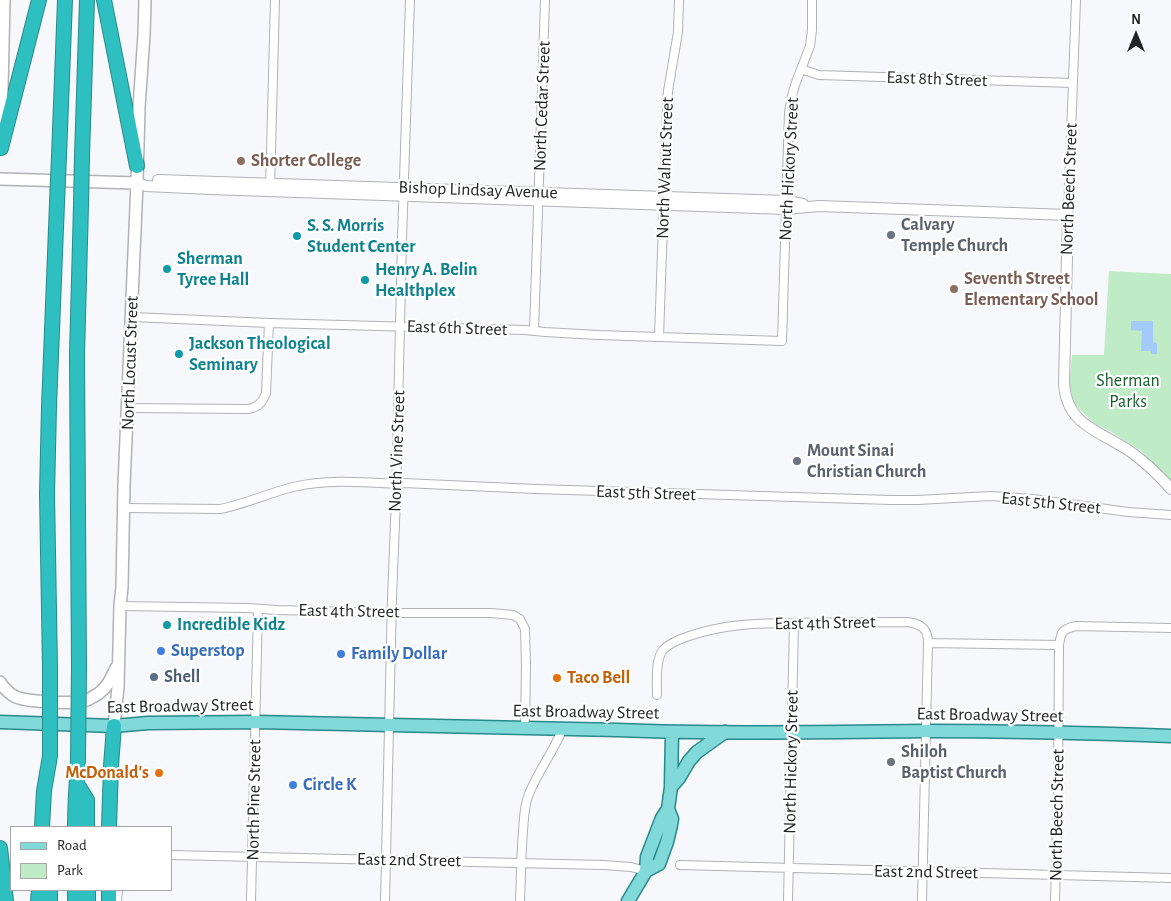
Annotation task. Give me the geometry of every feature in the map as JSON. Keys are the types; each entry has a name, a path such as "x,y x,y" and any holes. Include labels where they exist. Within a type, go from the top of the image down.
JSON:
{"highway":[{"path":"1,148 39,0"},
{"path":"50,826 47,494 64,0"},
{"path":"75,826 79,668 77,355 87,0"},
{"path":"104,0 137,166"},
{"path":"109,826 110,766 114,726"},
{"path":"42,826 44,791 50,756"},
{"path":"77,784 87,800 87,826"},
{"path":"0,848 6,901"}],"main road":[{"path":"0,153 4,0"},
{"name":"North Locust Street","path":"114,726 118,687 117,665 122,587 124,485 145,0"},
{"name":"Bishop Lindsay Avenue","path":"0,179 137,183"},
{"path":"0,682 15,697 22,699 64,702 85,701 99,693 109,684 117,665"},
{"name":"East Broadway Street","path":"0,722 114,726 148,723 256,722 672,732 925,731 1171,736"},
{"path":"628,901 646,871 646,857 662,818 668,809 671,787 672,732"},
{"path":"671,787 689,761 725,732"}],"street":[{"path":"270,187 274,0"},
{"name":"North Vine Street","path":"385,901 410,0"},
{"name":"North Cedar Street","path":"534,331 545,0"},
{"name":"North Walnut Street","path":"659,337 668,92 678,32 679,0"},
{"name":"North Hickory Street","path":"782,341 789,112 792,96 810,46 812,0"},
{"name":"North Beech Street","path":"1076,0 1068,215 1065,397 1071,411 1083,423 1141,459 1171,489"},
{"name":"East 8th Street","path":"801,69 819,75 1073,83"},
{"name":"Bishop Lindsay Avenue","path":"137,183 146,180 270,187 1068,215"},
{"name":"East 6th Street","path":"132,317 782,341"},
{"path":"128,408 248,409 256,407 266,396 269,323"},
{"name":"East 5th Street","path":"124,508 220,509 295,486 345,482 891,500 990,496 1032,499 1128,512 1171,515"},
{"name":"East 4th Street","path":"120,606 509,614 518,617 525,629 524,728"},
{"name":"North Pine Street","path":"251,901 258,609"},
{"name":"North Hickory Street","path":"788,901 794,622"},
{"name":"East 4th Street","path":"657,695 658,661 661,651 683,638 699,632 741,624 794,622 913,623 924,628 928,635 928,643"},
{"path":"922,901 928,643 1059,645 1063,631 1076,626 1171,628"},
{"name":"North Beech Street","path":"1055,901 1059,645"},
{"path":"520,901 524,815 527,801 535,780 563,728"},
{"name":"East 2nd Street","path":"172,855 604,864 632,866 646,871"},
{"name":"East 2nd Street","path":"680,866 1171,878"}],"green space":[{"name":"Sherman Parks","path":"1109,271 1171,274 1171,481 1140,450 1095,424 1075,405 1069,389 1072,355 1104,355"}],"water":[{"path":"1131,321 1153,321 1153,342 1157,343 1157,354 1151,354 1151,351 1141,351 1142,331 1131,330"}],"place":[{"name":"Shorter College","path":"241,161"},
{"name":"Calvary Temple Church","path":"891,235"},
{"name":"S. S. Morris Student Center","path":"297,236"},
{"name":"Sherman Tyree Hall","path":"167,269"},
{"name":"Henry A. Belin Healthplex","path":"365,280"},
{"name":"Seventh Street Elementary School","path":"954,289"},
{"name":"Jackson Theological Seminary","path":"179,354"},
{"name":"Mount Sinai Christian Church","path":"797,461"},
{"name":"Incredible Kidz","path":"167,625"},
{"name":"Superstop","path":"161,651"},
{"name":"Family Dollar","path":"341,654"},
{"name":"Shell","path":"154,677"},
{"name":"Taco Bell","path":"557,678"},
{"name":"Shiloh Baptist Church","path":"891,762"},
{"name":"McDonald's","path":"159,773"},
{"name":"Circle K","path":"293,785"}]}
